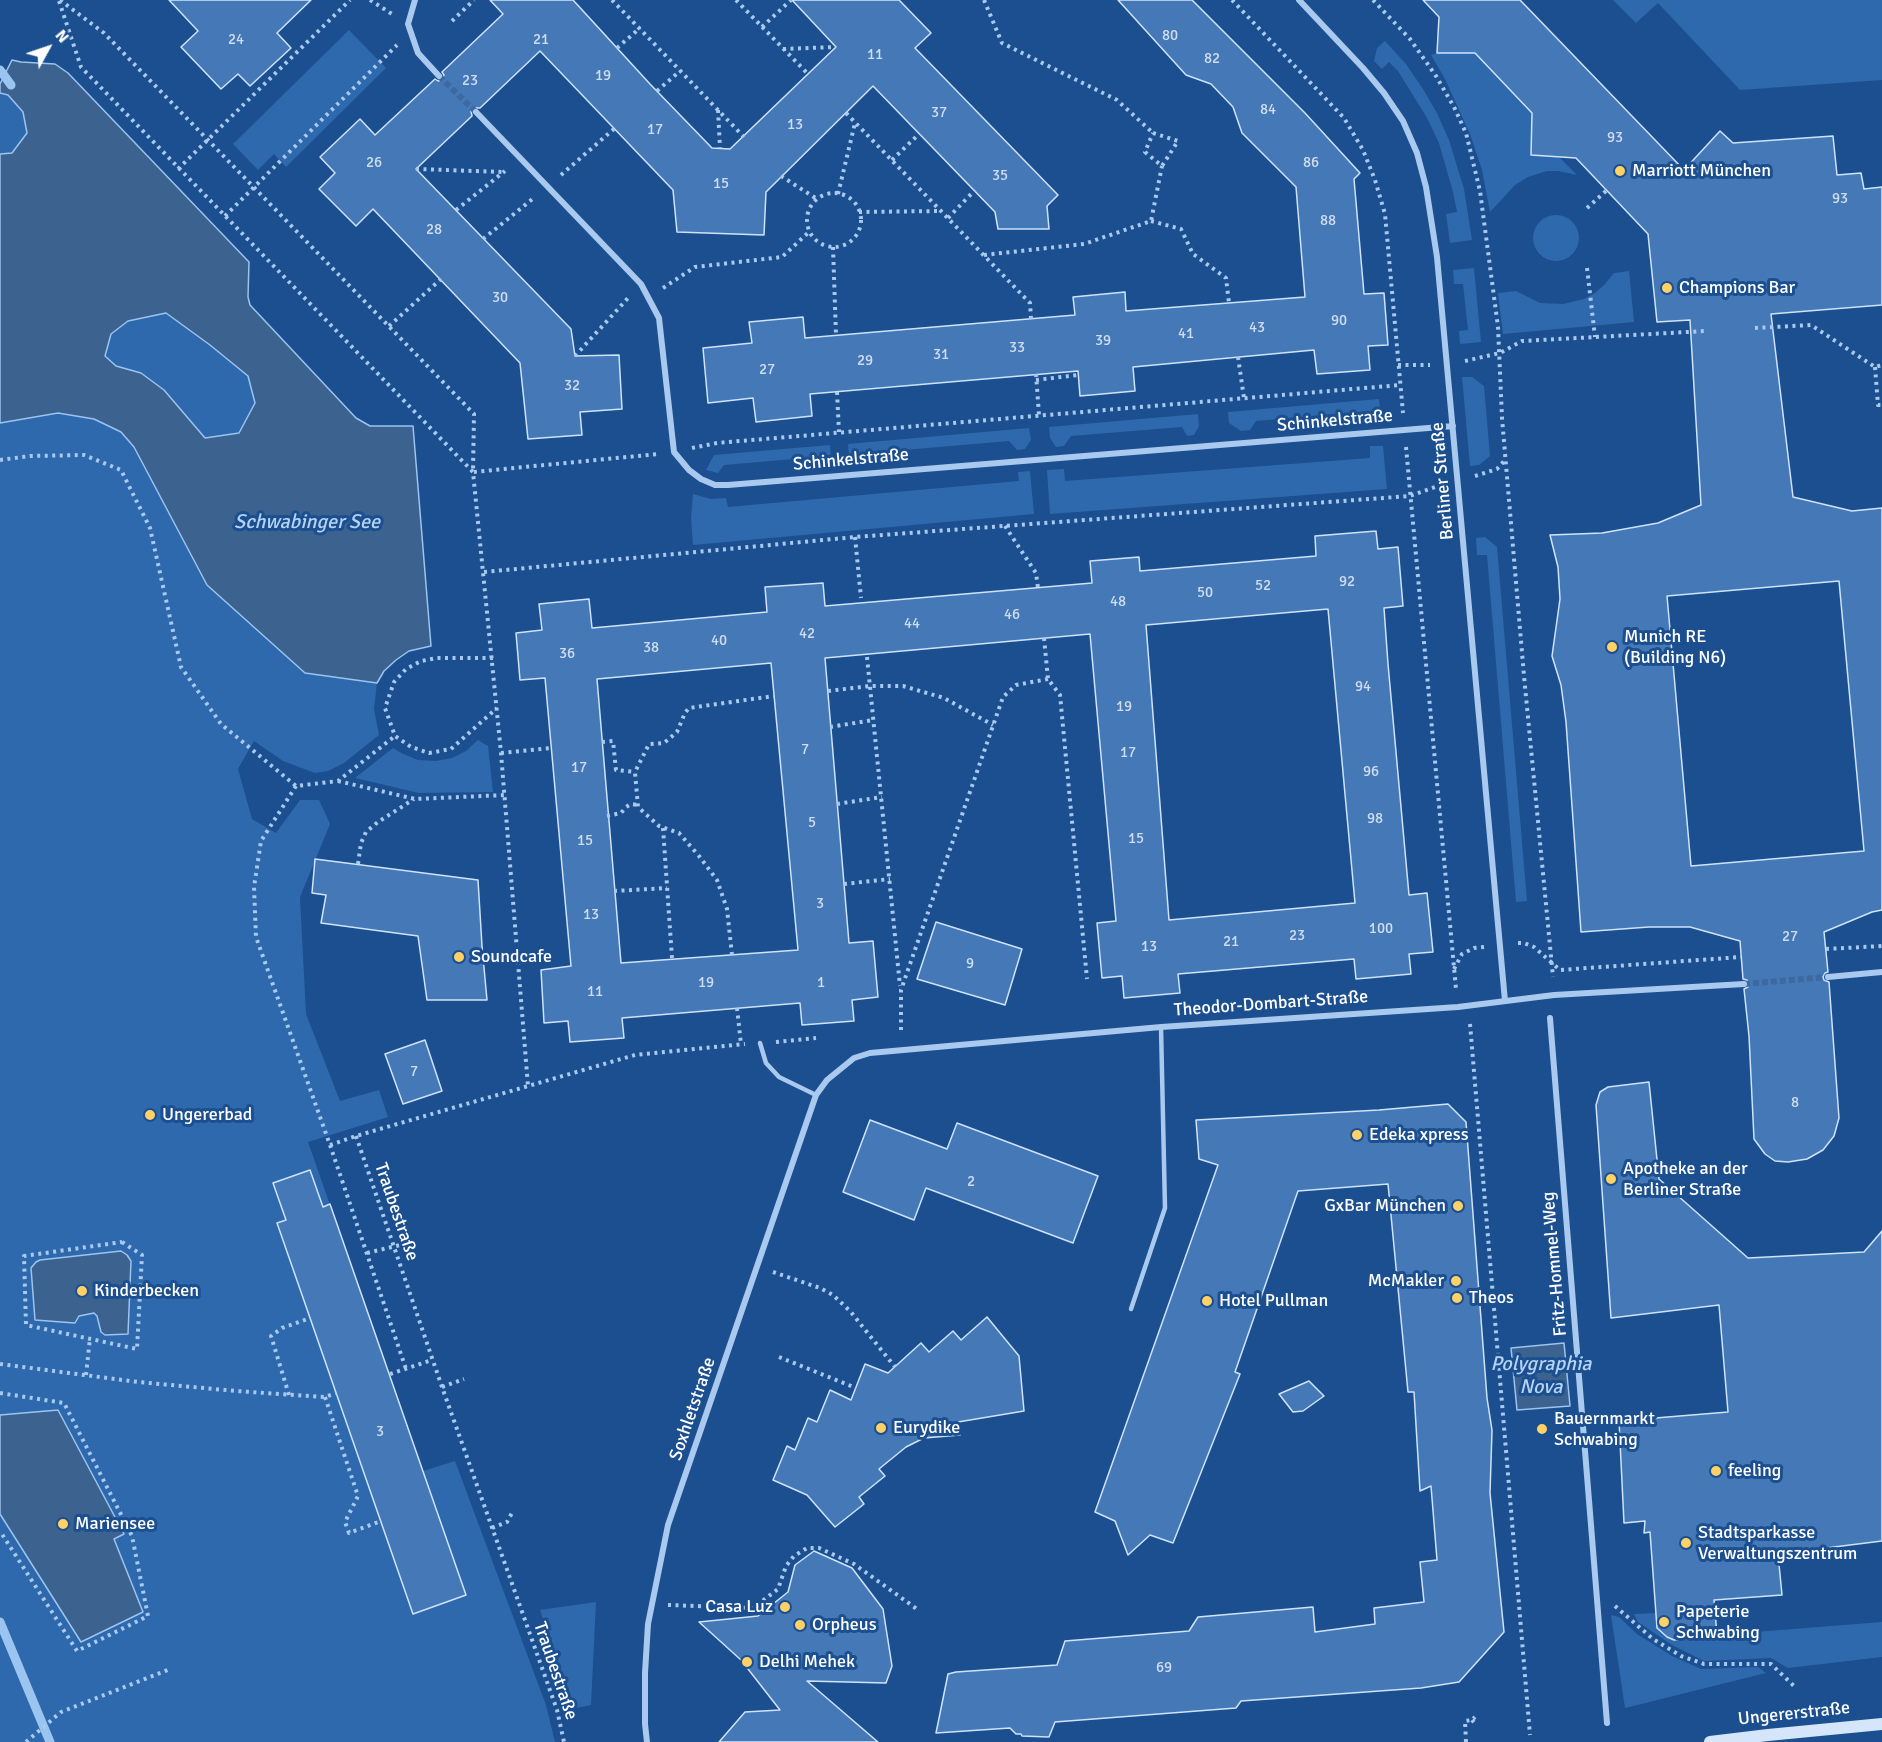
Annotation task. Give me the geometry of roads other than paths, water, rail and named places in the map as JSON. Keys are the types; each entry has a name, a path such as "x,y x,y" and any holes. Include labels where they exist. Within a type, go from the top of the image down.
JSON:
{"main road":[{"name":"Ungererstraße","path":"1710,1742 1882,1724"}],"street":[{"path":"415,0 408,24 418,53 439,76"},
{"name":"Berliner Straße","path":"1299,0 1364,68 1384,93 1403,121 1417,153 1426,187 1437,257 1505,1001"},
{"name":"Schinkelstraße","path":"476,112 641,284 659,318 674,452 681,462 701,479 715,485 1453,426"},
{"path":"1828,977 1882,972"},
{"name":"Theodor-Dombart-Straße","path":"816,1095 841,1067 854,1058 870,1053 1161,1027 1458,1007 1554,995 1744,984"},
{"name":"Fritz-Hommel-Weg","path":"1550,1018 1607,1723"},
{"name":"Soxhletstraße","path":"647,1742 645,1673 648,1624 668,1525 816,1095"}],"lane":[{"path":"1131,1310 1165,1208 1161,1027"},
{"path":"760,1043 766,1064 779,1077 816,1095"}],"water":[{"name":"Schwabinger See","path":"12,60 55,64 68,73 249,262 248,297 250,305 356,418 370,426 413,426 431,646 409,651 384,671 377,683 305,673 207,585 134,447 121,432 94,419 58,413 0,423 0,154 12,153 27,133 23,112 8,95 0,93 0,84","holes":["166,313 248,376 255,403 239,433 205,438 164,390 141,373 116,366 105,356 111,334 128,321"]},
{"name":"Kinderbecken","path":"121,1251 131,1261 128,1334 105,1335 101,1332 94,1313 79,1316 75,1323 35,1320 31,1268 36,1262"},
{"name":"Polygraphia Nova","path":"1564,1343 1570,1406 1517,1410 1511,1348"},
{"name":"Mariensee","path":"58,1410 124,1534 114,1539 143,1612 81,1642 0,1514 0,1415"}],"waterway":[{"path":"0,70 11,85"},
{"path":"0,1622 50,1742"}],"tunnel":[{"path":"439,76 476,112"},
{"path":"1744,984 1828,977"}],"place":[{"name":"Marriott München","path":"1620,171"},
{"name":"Champions Bar","path":"1667,288"},
{"name":"Munich RE (Building N6)","path":"1612,647"},
{"name":"Soundcafe","path":"459,957"},
{"name":"Ungererbad","path":"150,1115"},
{"name":"Edeka xpress","path":"1357,1135"},
{"name":"Apotheke an der Berliner Straße","path":"1611,1179"},
{"name":"GxBar München","path":"1458,1206"},
{"name":"McMakler","path":"1456,1281"},
{"name":"Kinderbecken","path":"82,1291"},
{"name":"Theos","path":"1457,1298"},
{"name":"Hotel Pullman","path":"1207,1301"},
{"name":"Eurydike","path":"881,1428"},
{"name":"Bauernmarkt Schwabing","path":"1542,1429"},
{"name":"feeling","path":"1716,1471"},
{"name":"Mariensee","path":"63,1524"},
{"name":"Stadtsparkasse Verwaltungszentrum","path":"1686,1543"},
{"name":"Casa Luz","path":"785,1607"},
{"name":"Papeterie Schwabing","path":"1664,1622"},
{"name":"Orpheus","path":"800,1625"},
{"name":"Delhi Mehek","path":"747,1662"}]}
